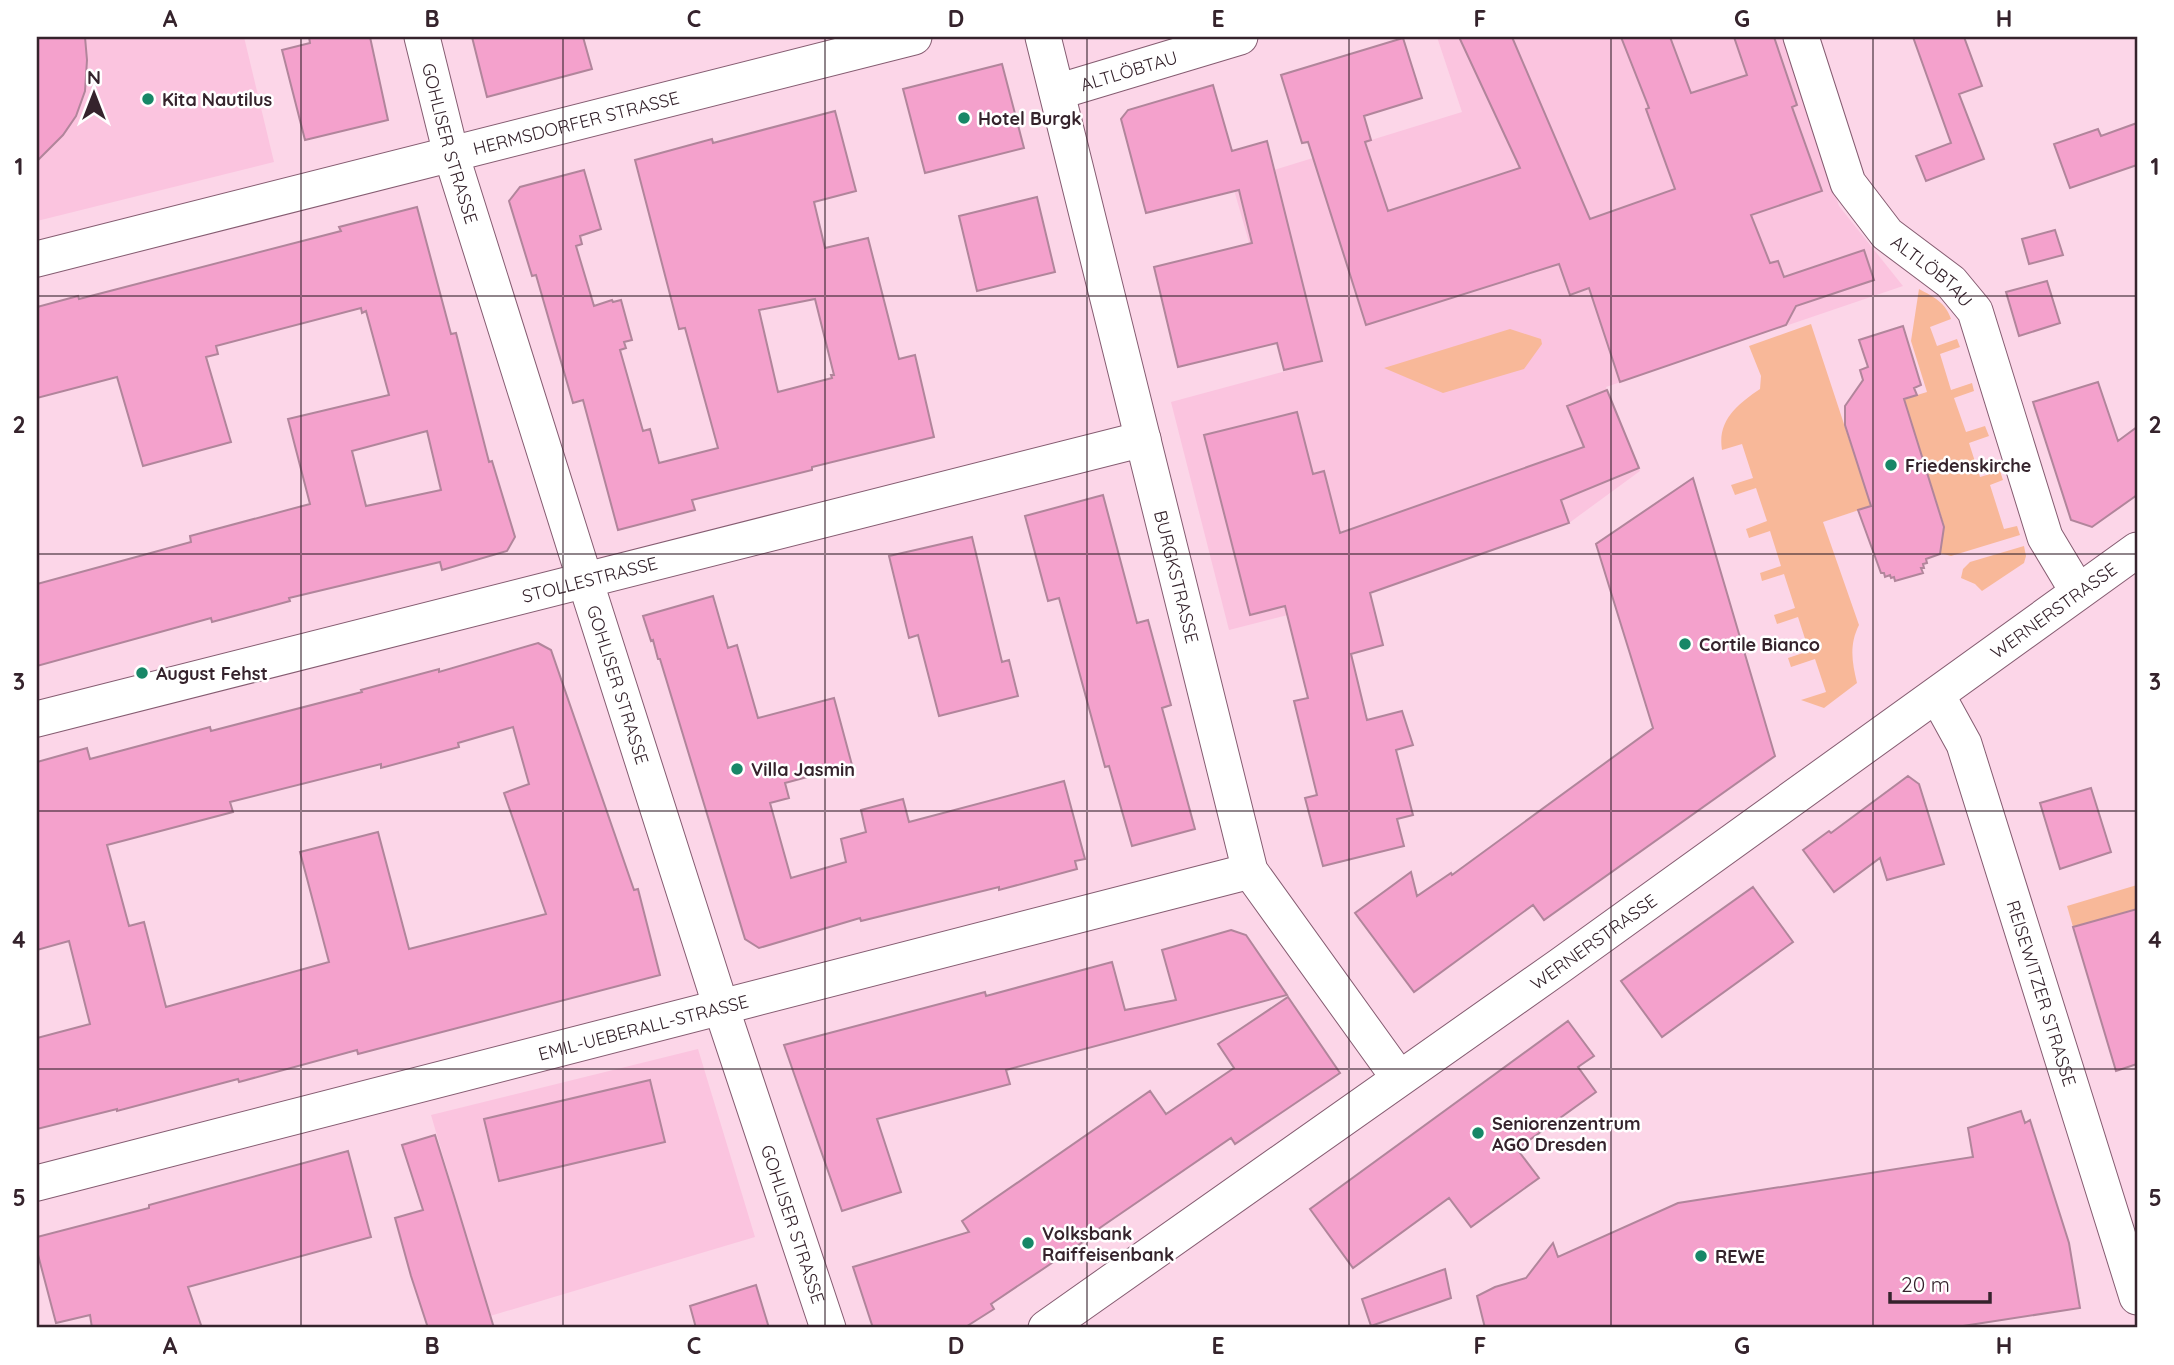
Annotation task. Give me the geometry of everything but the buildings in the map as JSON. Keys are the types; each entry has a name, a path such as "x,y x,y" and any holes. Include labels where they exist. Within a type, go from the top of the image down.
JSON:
{"street":[{"name":"GOHLISER STRASSE","path":"422,37 451,154 721,1007 828,1328"},
{"name":"HERMSDORFER STRASSE","path":"37,259 914,37"},
{"name":"BURGKSTRASSE","path":"1043,37 1250,872 1399,1078"},
{"name":"ALTLÖBTAU","path":"1057,92 1240,37"},
{"name":"ALTLÖBTAU","path":"1801,37 1849,183 1887,234 1951,282 1975,311 2045,537 2078,592"},
{"name":"STOLLESTRASSE","path":"37,719 1143,439"},
{"name":"WERNERSTRASSE","path":"1046,1328 1561,965 2137,550"},
{"name":"REISEWITZER STRASSE","path":"1937,695 1965,744 2137,1297"},
{"name":"EMIL-UEBERALL-STRASSE","path":"37,1183 1250,872"}],"shaded area":[{"name":"Kita Nautilus","path":"37,37 244,37 274,162 37,221"},
{"path":"1437,37 1783,37 1839,206 1903,286 1606,387 1640,471 1569,523 1359,597 1229,630 1171,402 1286,371 1232,183 1462,112"},
{"path":"1919,289 1939,301 1949,313 1951,319 1930,327 1937,346 1957,339 1960,347 1940,354 1951,390 1972,383 1974,391 1954,398 1966,432 1985,426 1989,436 1969,443 1980,477 2000,471 2003,480 1990,485 2004,529 2017,526 2020,535 1951,556 1940,553 1942,541 1937,528 1944,525 1904,399 1927,392 1911,341"},
{"path":"1811,324 1871,506 1823,522 1859,625 1852,654 1857,683 1824,708 1801,700 1826,692 1815,659 1791,667 1788,658 1809,651 1798,617 1777,624 1774,615 1795,608 1784,574 1762,581 1760,573 1781,566 1770,531 1749,538 1746,529 1767,521 1756,488 1735,495 1731,485 1753,478 1742,444 1722,450 1721,439 1731,414 1760,389 1761,376 1749,346"},
{"path":"1510,329 1541,339 1542,344 1524,369 1443,393 1384,368"},
{"path":"2024,546 2024,563 1982,591 1975,584 1961,578 1963,569 1970,562"},
{"path":"2137,885 2137,909 2073,927 2067,906"},
{"path":"698,1049 755,1237 490,1316 431,1115"}],"place":[{"name":"Kita Nautilus","path":"148,99"},
{"name":"Hotel Burgk","path":"964,118"},
{"name":"Friedenskirche","path":"1891,465"},
{"name":"Cortile Bianco","path":"1685,644"},
{"name":"August Fehst","path":"142,673"},
{"name":"Villa Jasmin","path":"737,769"},
{"name":"Seniorenzentrum AGO Dresden","path":"1478,1133"},
{"name":"Volksbank Raiffeisenbank","path":"1028,1243"},
{"name":"REWE","path":"1701,1256"}]}
